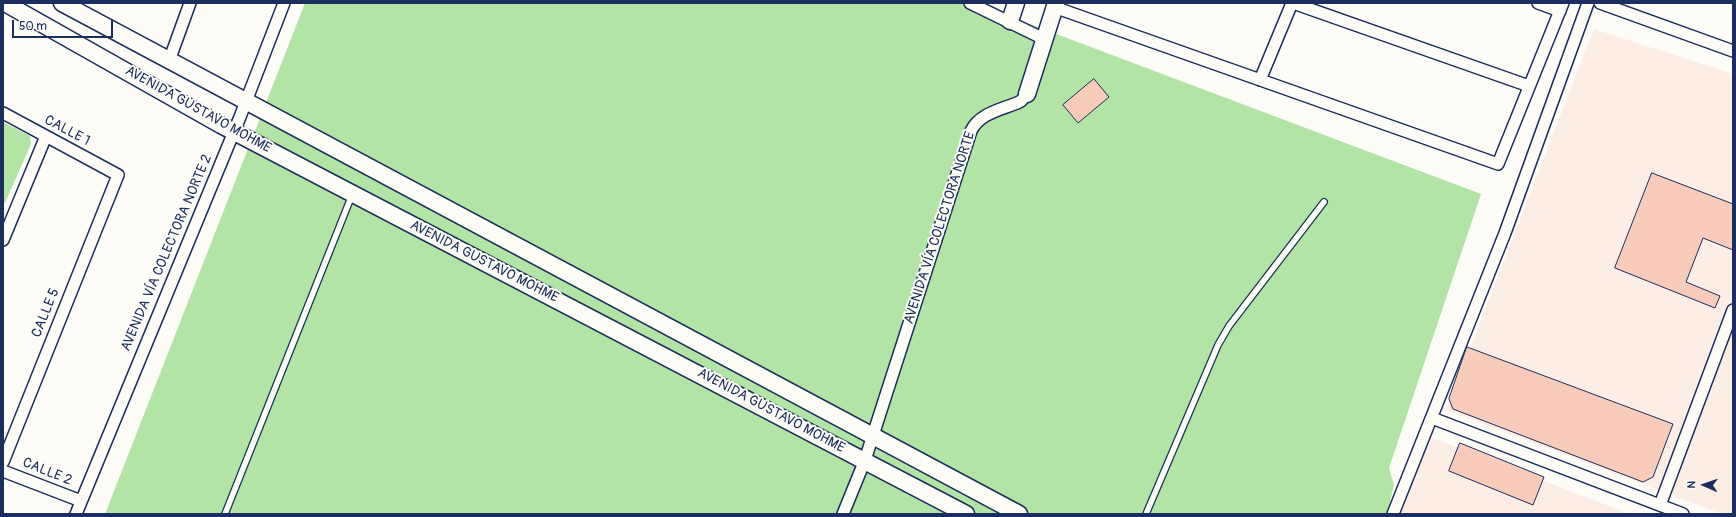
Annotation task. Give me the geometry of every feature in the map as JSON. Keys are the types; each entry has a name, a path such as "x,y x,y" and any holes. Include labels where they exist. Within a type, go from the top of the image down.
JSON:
{"street":[{"name":"AVENIDA GUSTAVO MOHME","path":"5,3 234,132 353,193 862,468 966,514"},
{"name":"AVENIDA GUSTAVO MOHME","path":"62,3 1019,514"},
{"path":"169,61 190,3"},
{"name":"AVENIDA VÍA COLECTORA NORTE 2","path":"76,514 247,101 284,3"},
{"path":"970,3 1010,21 1044,39"},
{"path":"1010,21 1016,3"},
{"path":"1260,80 1293,3 1529,86"},
{"path":"1055,5 1260,80 1498,164 1561,7 1538,3"},
{"path":"1393,514 1505,233 1588,3"},
{"path":"1600,3 1733,51"},
{"name":"AVENIDA VÍA COLECTORA NORTE","path":"862,468 971,132 974,125 985,116 1021,101 1027,94 1055,5"},
{"name":"CALLE 1","path":"3,112 118,175"},
{"path":"3,240 46,136"},
{"name":"CALLE 5","path":"3,462 118,175"},
{"path":"1660,505 1733,310"},
{"path":"1432,418 1683,514"},
{"path":"843,514 862,468"},
{"name":"CALLE 2","path":"3,471 81,501"}],"lane":[{"path":"225,514 353,193"},
{"path":"1146,514 1218,345 1238,314 1324,202"}],"shaded area":[{"path":"1594,29 1733,74 1733,514 1722,514 1446,410"},
{"path":"1430,437 1630,514 1400,514"}],"green space":[{"path":"305,3 974,3 1481,194 1389,468 1394,485 1387,514 105,514"},
{"path":"3,122 30,136 31,144 5,203 3,202"}],"building":[{"path":"1094,79 1109,97 1078,123 1063,105"},
{"path":"1652,173 1733,204 1733,250 1703,238 1686,282 1720,296 1715,308 1615,268"},
{"path":"1467,347 1673,424 1653,477 1643,482 1453,409 1449,399"},
{"path":"1460,443 1544,477 1533,505 1449,471"}]}
